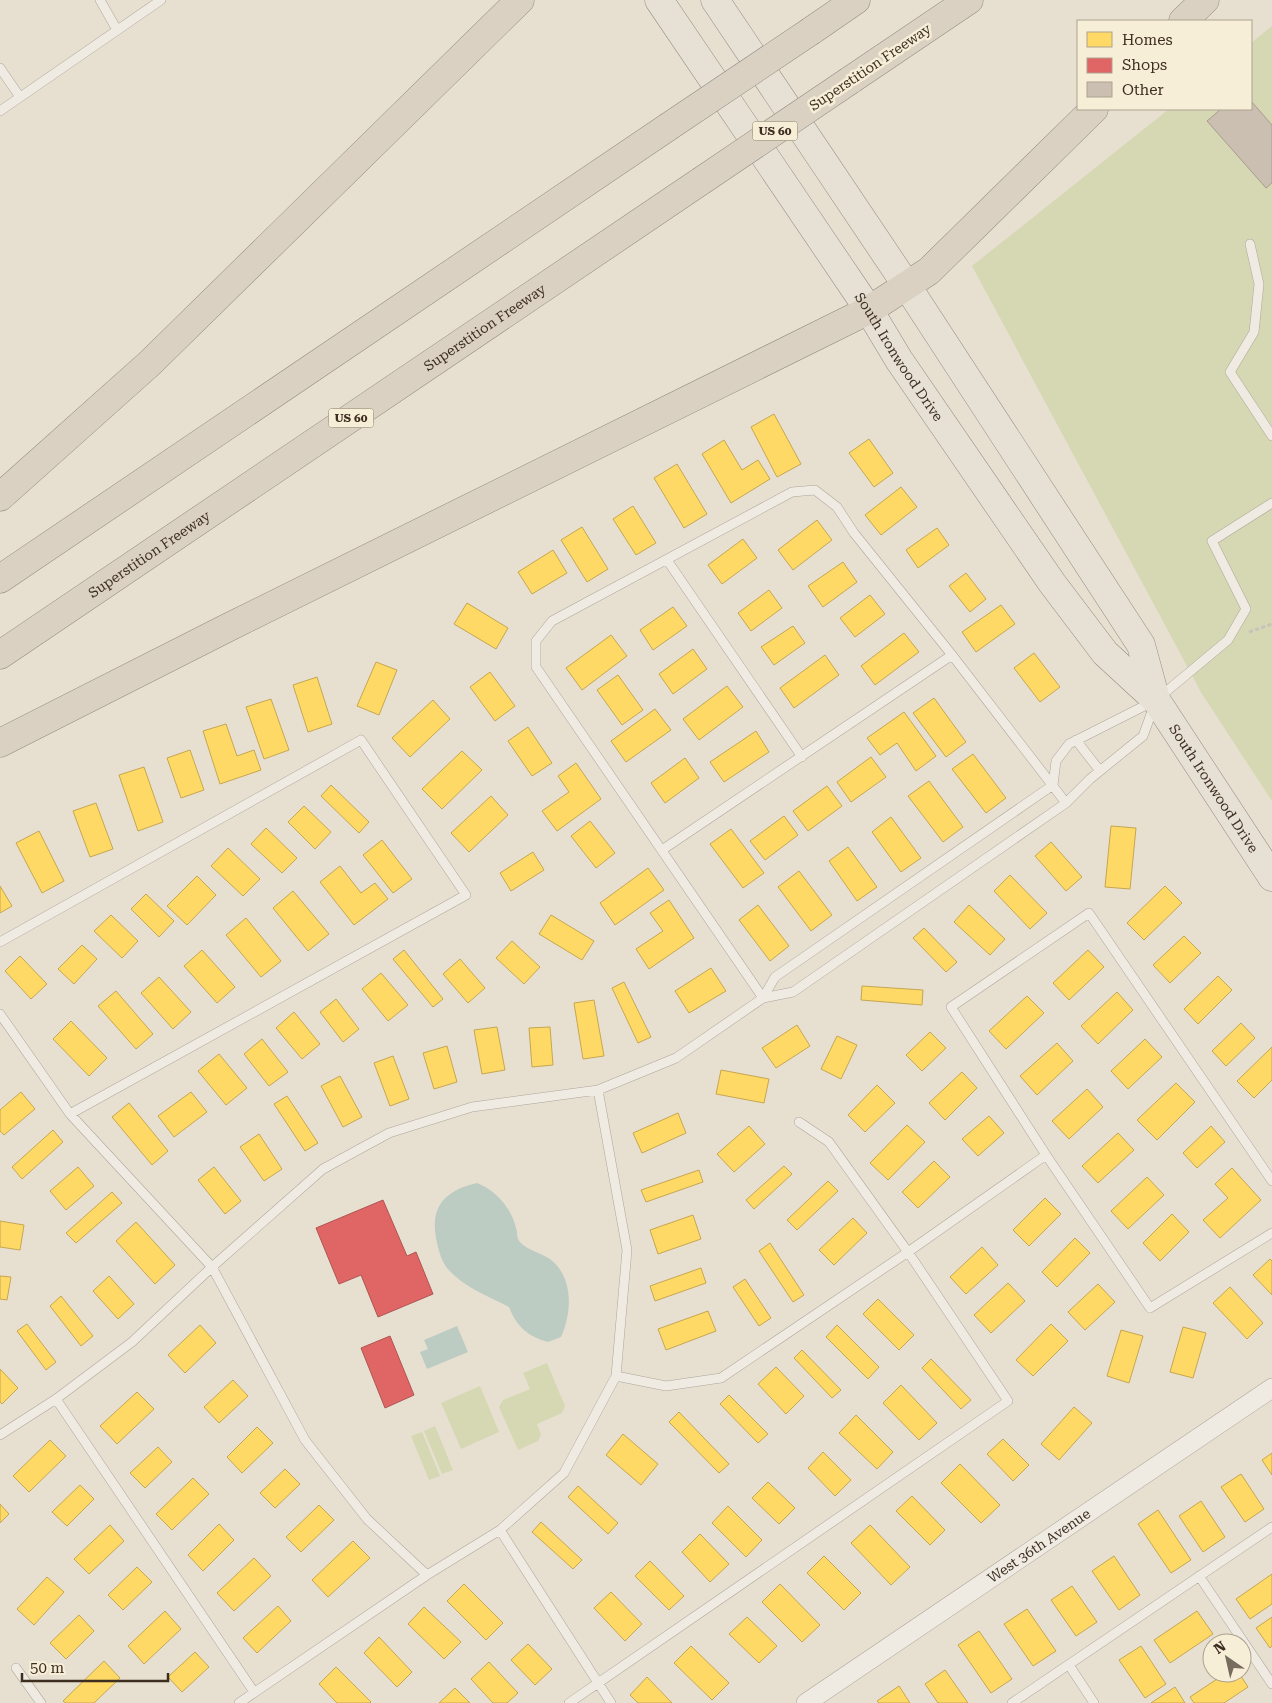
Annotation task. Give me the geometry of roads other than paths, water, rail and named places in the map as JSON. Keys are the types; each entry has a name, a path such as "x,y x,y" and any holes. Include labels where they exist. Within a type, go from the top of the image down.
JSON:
{"highway":[{"path":"0,497 150,363 520,0"},
{"path":"0,579 856,0"},
{"name":"Superstition Freeway","path":"0,655 969,0"},
{"path":"1184,20 1205,0"},
{"path":"0,743 229,627 870,310 929,271 1093,110"}],"main road":[{"name":"South Ironwood Drive","path":"659,0 870,310 899,360 1052,583 1105,653 1156,700 1272,877"},
{"name":"South Ironwood Drive","path":"715,0 907,286 1141,645 1156,700"}],"street":[{"name":"West 36th Avenue","path":"806,1703 1272,1388"}],"lane":[{"path":"100,0 117,30"},
{"path":"0,111 161,0"},
{"path":"0,68 20,97"},
{"path":"1250,244 1260,284 1254,332 1230,372 1272,436"},
{"path":"763,998 536,666 536,641 552,622 792,492 815,490 837,507 854,533 952,655 1066,803"},
{"path":"763,998 775,977 1053,785 1056,761 1076,740 1156,700 1228,640 1246,609 1212,541 1272,503"},
{"path":"667,560 802,757"},
{"path":"662,850 952,655"},
{"path":"0,1435 56,1399 132,1342 212,1267 323,1170 390,1133 472,1107 598,1090 676,1058 763,998 793,992 1066,803 1100,771 1143,736 1156,700"},
{"path":"0,942 361,740 466,894 70,1114"},
{"path":"1076,740 1100,771"},
{"path":"1272,1181 1089,913 951,1007 1046,1155 1150,1308 1272,1233"},
{"path":"0,1014 70,1114 212,1267 305,1440 367,1519 428,1575"},
{"path":"239,1703 428,1575 500,1530 564,1473 616,1376 627,1250 598,1090"},
{"path":"569,1703 1008,1401 908,1252 829,1142 799,1122"},
{"path":"616,1376 666,1386 721,1378 908,1252 1046,1155"},
{"path":"56,1399 254,1692"},
{"path":"1012,1703 1272,1528"},
{"path":"500,1530 612,1703"},
{"path":"1199,1576 1272,1684"},
{"path":"1069,1665 1094,1703"},
{"path":"16,1668 41,1703"}]}
